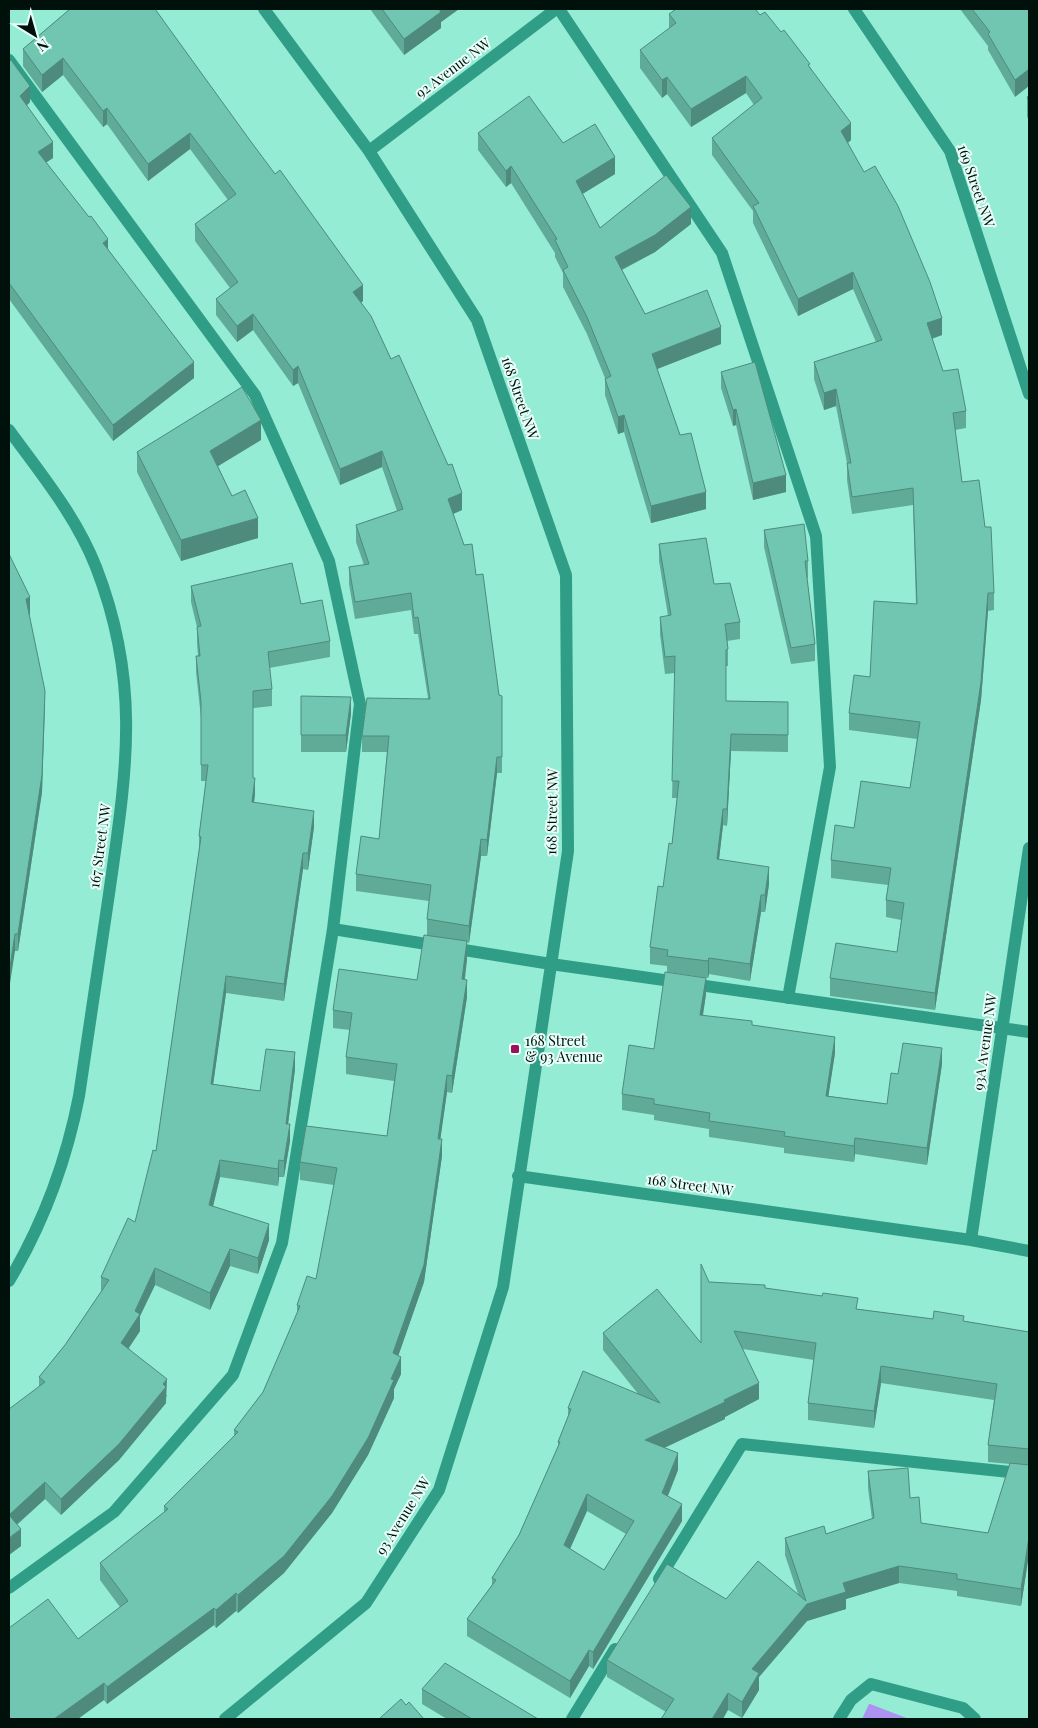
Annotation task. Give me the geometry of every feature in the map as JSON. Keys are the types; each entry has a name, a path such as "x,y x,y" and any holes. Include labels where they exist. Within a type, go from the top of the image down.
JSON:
{"street":[{"name":"168 Street NW","path":"264,9 369,151 477,320 566,575 568,851 518,1176 971,1240 1029,1251"},
{"name":"92 Avenue NW","path":"369,151 558,9"},
{"path":"558,9 722,253 816,536 830,767 788,998"},
{"name":"169 Street NW","path":"854,9 950,151 1029,394"},
{"path":"9,60 255,395 329,561 360,704 333,929 282,1243 233,1375 114,1512 9,1588"},
{"name":"167 Street NW","path":"9,430 58,497 78,530 95,565 109,604 120,648 127,700 128,729 122,799 81,1087 70,1141 44,1215 9,1281"},
{"name":"93A Avenue NW","path":"971,1240 1029,848"},
{"path":"333,929 550,964 1029,1032"},
{"name":"93 Avenue NW","path":"226,1719 366,1603 439,1490 503,1287 518,1176"},
{"path":"654,1586 742,1444 1029,1474"},
{"path":"572,1719 624,1636"},
{"path":"839,1719 851,1700 871,1684 963,1708 975,1719"}],"shaded area":[{"path":"870,1704 909,1719 862,1719"}],"building":[{"path":"70,9 155,9 275,174 280,170 363,285 353,292 371,316 391,359 399,355 448,465 452,464 462,493 448,499 464,545 472,544 476,575 483,574 499,695 502,696 502,757 497,757 487,840 481,839 469,926 427,919 431,885 356,874 361,836 379,839 389,736 362,736 367,698 430,699 418,617 414,618 411,593 355,602 349,567 369,564 356,525 403,509 382,451 340,469 298,366 293,370 253,314 237,326 216,299 238,282 195,224 236,194 190,133 148,164 107,108 103,111 63,58 42,75 23,49"},
{"path":"382,9 439,9 441,12 404,39"},
{"path":"676,9 755,9 760,15 765,12 781,32 784,30 851,123 841,131 864,172 875,166 898,206 930,282 942,318 927,323 943,371 958,369 966,411 953,413 962,482 979,480 985,527 991,527 994,593 988,593 981,682 935,993 830,978 836,943 897,952 904,903 886,900 891,868 831,860 835,825 854,828 861,781 910,788 920,722 849,713 854,675 870,677 874,601 917,604 913,488 852,497 847,463 851,463 836,389 824,393 814,362 882,340 853,272 798,299 753,206 759,203 712,138 762,98 746,76 691,109 667,77 662,80 640,50 676,23 669,14"},
{"path":"972,9 1029,10 1029,69 1015,80 988,34 990,32"},
{"path":"11,60 30,86 20,96 53,142 38,152 89,217 91,216 108,239 103,243 194,362 113,425 9,283 9,62"},
{"path":"529,96 563,143 595,124 615,157 576,181 600,228 666,175 691,207 655,235 615,257 645,314 707,290 721,327 652,354 680,435 691,433 706,492 651,506 624,415 618,417 605,379 611,376 587,317 563,270 568,267 555,240 557,239 511,166 506,171 478,133"},
{"path":"755,362 786,475 753,483 736,409 733,410 721,372"},
{"path":"242,387 261,420 210,451 232,496 245,490 258,518 181,540 137,452"},
{"path":"804,524 808,561 805,561 815,644 791,648 764,530"},
{"path":"706,538 714,584 730,583 740,622 725,624 728,649 726,650 726,701 788,702 788,735 731,734 727,809 723,809 717,859 769,867 765,895 761,895 750,964 709,958 708,961 667,956 668,950 650,947 658,886 663,887 669,843 672,844 679,781 672,781 675,656 665,657 660,617 671,615 659,544"},
{"path":"9,554 30,597 26,599 45,691 42,775 18,934 15,934 9,973"},
{"path":"292,563 301,604 322,600 330,641 268,652 272,689 253,691 253,778 255,778 252,802 314,811 308,853 303,853 284,984 226,976 211,1084 260,1091 266,1049 295,1052 286,1124 290,1124 284,1161 279,1160 278,1169 220,1160 209,1205 269,1224 258,1258 230,1249 210,1293 155,1268 135,1311 140,1314 121,1343 167,1379 163,1384 166,1387 119,1444 61,1499 45,1482 9,1515 9,1409 45,1382 39,1377 65,1345 109,1280 101,1277 128,1218 135,1222 153,1150 156,1151 201,837 199,836 208,765 201,765 201,702 196,656 200,656 197,627 201,626 191,586"},
{"path":"301,696 351,697 346,735 301,735"},
{"path":"424,935 467,941 462,979 467,980 452,1076 447,1075 438,1139 442,1139 424,1265 393,1353 401,1357 391,1379 394,1380 368,1438 332,1496 284,1556 238,1595 236,1593 216,1610 214,1608 107,1687 104,1683 54,1719 9,1719 9,1628 48,1599 78,1639 128,1601 100,1563 168,1509 164,1506 238,1432 234,1430 263,1392 300,1306 297,1305 307,1276 316,1279 337,1168 300,1162 306,1126 387,1136 397,1064 346,1057 352,1013 333,1010 339,969 417,980"},
{"path":"665,972 706,978 700,1015 752,1021 752,1025 835,1037 826,1096 887,1104 891,1073 898,1074 903,1043 942,1048 927,1148 855,1138 854,1146 784,1136 785,1132 709,1121 710,1113 654,1104 654,1099 622,1094 629,1045 654,1049"},
{"path":"701,1264 709,1282 765,1285 765,1288 822,1296 823,1293 858,1298 856,1309 933,1319 934,1311 964,1316 963,1321 1029,1332 1029,1449 988,1445 997,1384 881,1366 874,1411 808,1403 816,1343 734,1331 759,1383 724,1400 725,1402 645,1440 678,1453 662,1493 682,1504 593,1652 589,1650 570,1681 467,1619 496,1580 492,1578 519,1535 560,1442 558,1442 571,1409 568,1408 583,1371 660,1403 603,1333 657,1289 701,1343","holes":["587,1494 634,1521 604,1570 564,1545"]},
{"path":"1010,1463 1029,1465 1029,1537 1021,1589 957,1579 957,1574 899,1566 843,1583 846,1592 807,1604 752,1669 759,1673 742,1702 728,1693 712,1719 661,1719 674,1699 607,1660 667,1564 726,1599 758,1561 806,1601 785,1538 824,1526 826,1534 874,1518 868,1471 908,1468 910,1498 919,1497 921,1523 988,1533"},
{"path":"9,1515 21,1529 9,1538"},
{"path":"445,1663 538,1719 472,1719 422,1689"},
{"path":"401,1699 406,1705 409,1702 424,1719 379,1719"}],"place":[{"name":"168 Street & 93 Avenue","path":"515,1049"}]}
